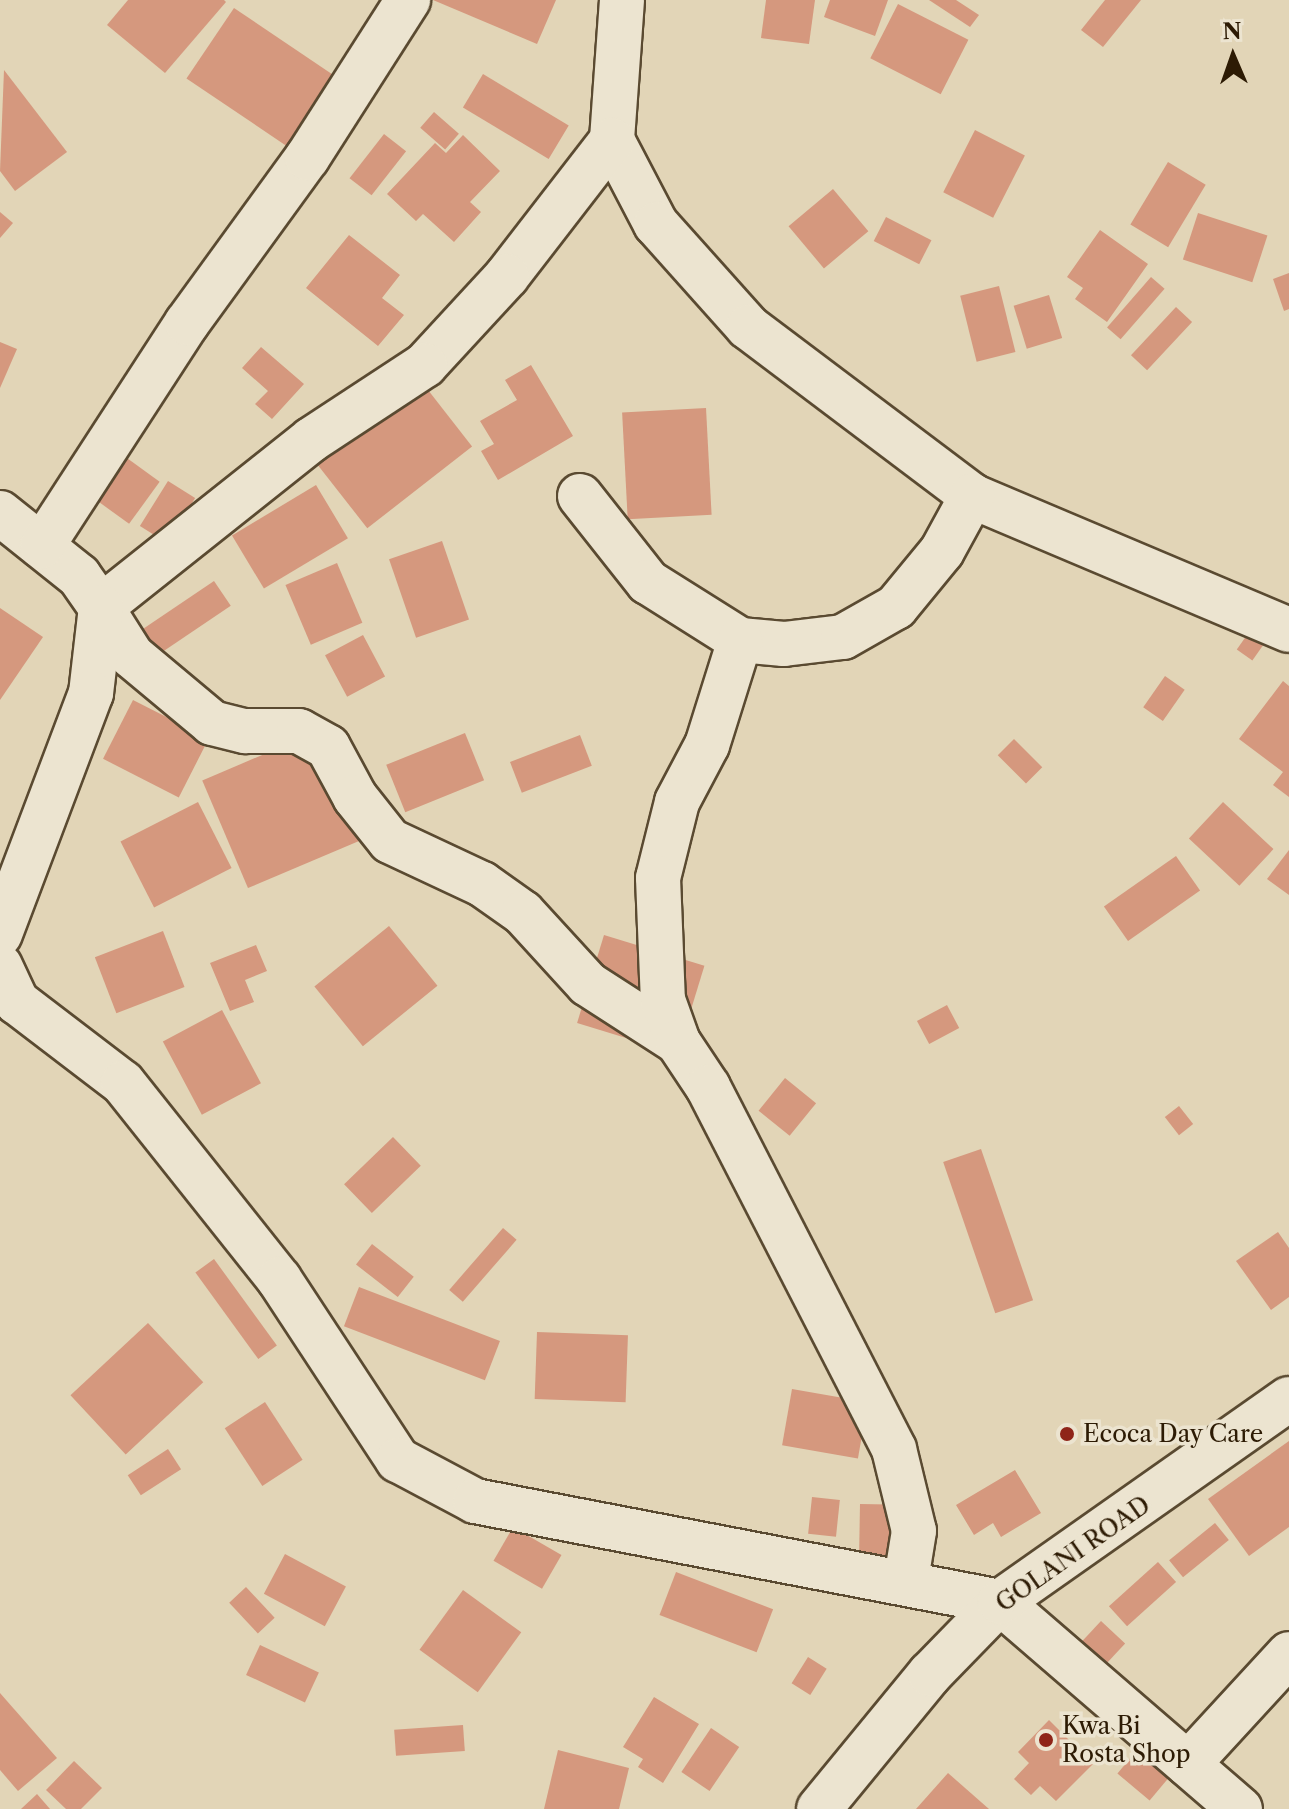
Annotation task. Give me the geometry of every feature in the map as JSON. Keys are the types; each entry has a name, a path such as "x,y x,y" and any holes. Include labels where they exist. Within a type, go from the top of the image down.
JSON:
{"street":[{"path":"42,546 187,323 307,158 408,0"},
{"path":"622,0 612,140 656,224 748,327 972,496 1289,630"},
{"path":"3,915 91,693 101,607 311,440 425,365 507,276 612,140"},
{"path":"580,496 648,582 740,640 784,644 843,637 896,607 942,551 972,496"},
{"path":"0,513 79,576 132,656 212,723 245,731 299,731 328,747 355,797 390,841 492,891 523,913 588,984 678,1042"},
{"path":"740,640 707,745 677,802 658,878 663,1000 678,1042 708,1087 894,1449 914,1531 906,1580"},
{"path":"0,966 17,1002 123,1083 279,1279 398,1460 475,1501 906,1580 1000,1602 1240,1809"},
{"name":"GOLANI ROAD","path":"819,1809 930,1674 1000,1602 1289,1399"},
{"path":"1188,1764 1289,1654"}],"building":[{"path":"128,0 226,2 165,73 107,25"},
{"path":"433,0 556,0 537,44"},
{"path":"766,0 815,0 809,44 761,38"},
{"path":"830,0 888,0 875,36 824,17"},
{"path":"929,0 956,0 979,15 970,27"},
{"path":"1105,0 1141,0 1103,47 1081,30"},
{"path":"898,4 968,40 941,94 870,58"},
{"path":"234,8 346,83 298,154 186,78"},
{"path":"4,70 67,152 15,191 0,171"},
{"path":"483,74 569,126 549,159 463,107"},
{"path":"434,112 459,134 445,149 420,128"},
{"path":"975,130 1025,155 993,218 943,192"},
{"path":"384,134 406,151 372,195 350,178"},
{"path":"463,135 500,171 470,202 481,212 454,242 423,214 416,221 387,194 435,143 446,153"},
{"path":"1168,162 1206,185 1168,247 1130,225"},
{"path":"833,189 868,231 824,268 789,226"},
{"path":"0,212 13,223 0,238"},
{"path":"1198,213 1267,236 1252,282 1183,260"},
{"path":"886,217 931,240 919,264 874,241"},
{"path":"1100,230 1148,264 1107,322 1075,299 1083,288 1067,277"},
{"path":"349,235 400,275 382,298 404,315 378,346 306,288"},
{"path":"1289,273 1289,309 1284,311 1273,279"},
{"path":"1151,277 1165,289 1121,339 1107,328"},
{"path":"999,286 1015,352 977,362 960,296"},
{"path":"1049,295 1062,338 1027,349 1014,306"},
{"path":"1176,307 1192,322 1147,370 1131,355"},
{"path":"0,342 17,349 0,388"},
{"path":"261,347 304,384 272,419 255,404 268,391 242,368"},
{"path":"531,365 573,436 498,480 481,451 494,444 480,421 517,400 505,380"},
{"path":"421,381 472,446 367,528 316,463"},
{"path":"706,408 712,515 628,519 622,412"},
{"path":"120,453 160,482 129,524 89,495"},
{"path":"168,481 195,498 167,543 140,526"},
{"path":"316,485 348,538 264,589 232,535"},
{"path":"442,541 469,619 416,638 389,559"},
{"path":"337,563 362,623 311,645 285,585"},
{"path":"214,581 231,606 155,657 138,632"},
{"path":"0,608 43,637 0,700"},
{"path":"1254,625 1270,636 1252,660 1237,650"},
{"path":"363,635 385,676 347,697 325,655"},
{"path":"1165,676 1185,690 1163,721 1143,707"},
{"path":"1283,681 1289,686 1289,797 1273,785 1283,772 1239,739"},
{"path":"133,700 209,739 179,797 103,759"},
{"path":"321,730 367,838 248,888 202,780"},
{"path":"465,733 484,780 405,812 386,765"},
{"path":"580,735 592,766 522,793 510,762"},
{"path":"1014,739 1042,767 1026,784 998,755"},
{"path":"198,802 232,868 154,907 120,841"},
{"path":"1223,802 1273,849 1239,886 1189,839"},
{"path":"1289,850 1289,895 1267,879"},
{"path":"1176,856 1200,890 1128,941 1104,906"},
{"path":"389,926 437,986 363,1046 314,986"},
{"path":"163,931 185,987 116,1013 95,957"},
{"path":"604,935 704,966 678,1054 577,1023"},
{"path":"256,945 267,971 245,980 254,1002 230,1011 210,963"},
{"path":"947,1005 959,1028 929,1044 917,1021"},
{"path":"222,1010 261,1083 202,1115 163,1041"},
{"path":"785,1078 816,1103 790,1136 759,1111"},
{"path":"1179,1106 1193,1124 1179,1135 1165,1117"},
{"path":"393,1137 421,1166 372,1213 344,1184"},
{"path":"981,1149 1033,1300 995,1313 943,1162"},
{"path":"503,1228 517,1240 463,1302 449,1290"},
{"path":"1278,1232 1289,1248 1289,1297 1271,1310 1236,1261"},
{"path":"372,1244 414,1277 398,1297 356,1264"},
{"path":"214,1259 277,1346 258,1359 195,1273"},
{"path":"359,1287 500,1341 485,1380 344,1326"},
{"path":"148,1323 203,1382 126,1455 70,1395"},
{"path":"537,1332 628,1335 626,1402 535,1399"},
{"path":"792,1389 868,1402 858,1459 782,1445"},
{"path":"265,1402 303,1460 262,1486 225,1428"},
{"path":"1289,1441 1289,1527 1249,1556 1208,1499"},
{"path":"168,1449 181,1469 141,1495 128,1475"},
{"path":"1015,1470 1041,1513 1001,1537 993,1523 974,1535 956,1505"},
{"path":"812,1497 840,1500 836,1537 808,1534"},
{"path":"860,1504 919,1505 918,1556 859,1555"},
{"path":"1215,1523 1229,1540 1183,1577 1169,1560"},
{"path":"513,1527 561,1555 542,1589 493,1561"},
{"path":"285,1554 346,1586 325,1626 264,1594"},
{"path":"1158,1562 1176,1582 1127,1626 1109,1606"},
{"path":"676,1572 773,1609 757,1652 660,1615"},
{"path":"246,1587 275,1618 258,1633 229,1603"},
{"path":"463,1590 521,1632 478,1692 420,1650"},
{"path":"1101,1621 1125,1644 1090,1682 1066,1659"},
{"path":"260,1645 319,1672 305,1702 246,1675"},
{"path":"808,1657 827,1669 810,1695 792,1683"},
{"path":"0,1693 57,1758 18,1791 0,1770"},
{"path":"654,1697 699,1724 663,1783 638,1767 643,1759 623,1747"},
{"path":"1049,1720 1093,1764 1056,1801 1040,1786 1031,1795 1014,1779 1029,1763 1018,1752"},
{"path":"463,1725 465,1751 396,1756 394,1730"},
{"path":"711,1728 739,1747 710,1791 681,1772"},
{"path":"1138,1749 1170,1776 1150,1801 1117,1774"},
{"path":"558,1750 629,1768 619,1809 544,1809"},
{"path":"74,1761 102,1788 81,1809 66,1809 46,1790"},
{"path":"948,1773 989,1809 916,1809"},
{"path":"37,1794 50,1809 21,1809"}],"place":[{"name":"Ecoca Day Care","path":"1067,1434"},
{"name":"Kwa Bi Rosta Shop","path":"1046,1740"}]}
